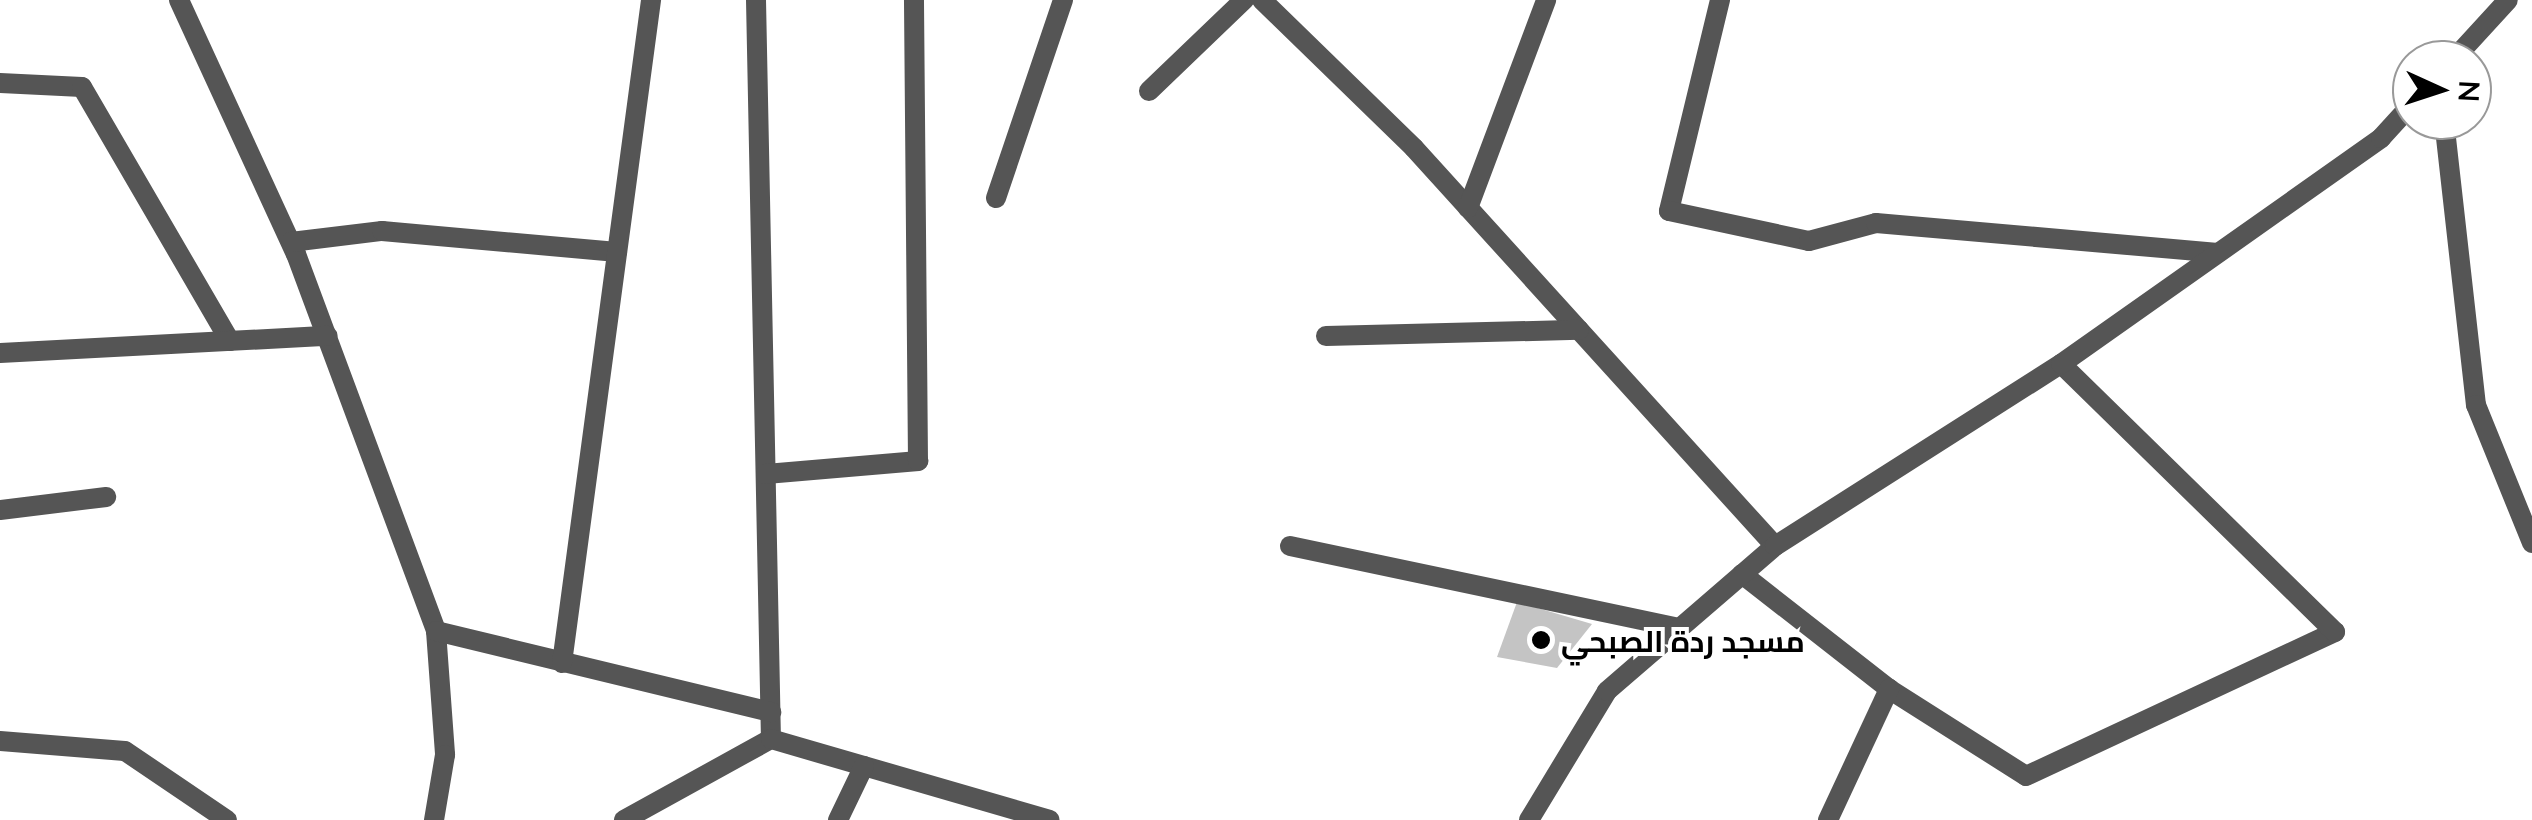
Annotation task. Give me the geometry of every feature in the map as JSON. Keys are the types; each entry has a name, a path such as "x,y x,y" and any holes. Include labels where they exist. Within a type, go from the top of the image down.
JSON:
{"street":[{"path":"179,0 291,242 436,631 446,755 434,820"},
{"path":"562,663 652,0"},
{"path":"756,0 772,739"},
{"path":"766,474 918,461 914,0"},
{"path":"996,198 1062,0"},
{"path":"1149,91 1244,0"},
{"path":"1468,208 1546,0"},
{"path":"1720,0 1669,211 1809,241 1876,223 2218,253"},
{"path":"2471,40 2508,0"},
{"path":"1266,1 1468,208 1774,546"},
{"path":"0,83 82,87 230,341"},
{"path":"1538,817 1608,691 1774,546 2061,364 2381,138 2392,126"},
{"path":"2446,140 2476,404 2532,543"},
{"path":"291,242 382,231 618,252"},
{"path":"1326,336 1579,330"},
{"path":"0,353 328,336"},
{"path":"1742,574 1889,689 2026,776 2335,632 2061,364"},
{"path":"0,510 106,497"},
{"path":"1290,546 1680,628"},
{"path":"436,631 771,712"},
{"path":"1828,820 1889,689"},
{"path":"624,820 772,739 1048,820"},
{"path":"0,741 124,752 226,820"},
{"path":"838,820 864,766"}],"building":[{"name":"مسجد ردة الصبحي","path":"1517,602 1592,624 1557,668 1497,657"}],"place":[{"name":"مسجد ردة الصبحي","path":"1541,640"}]}
